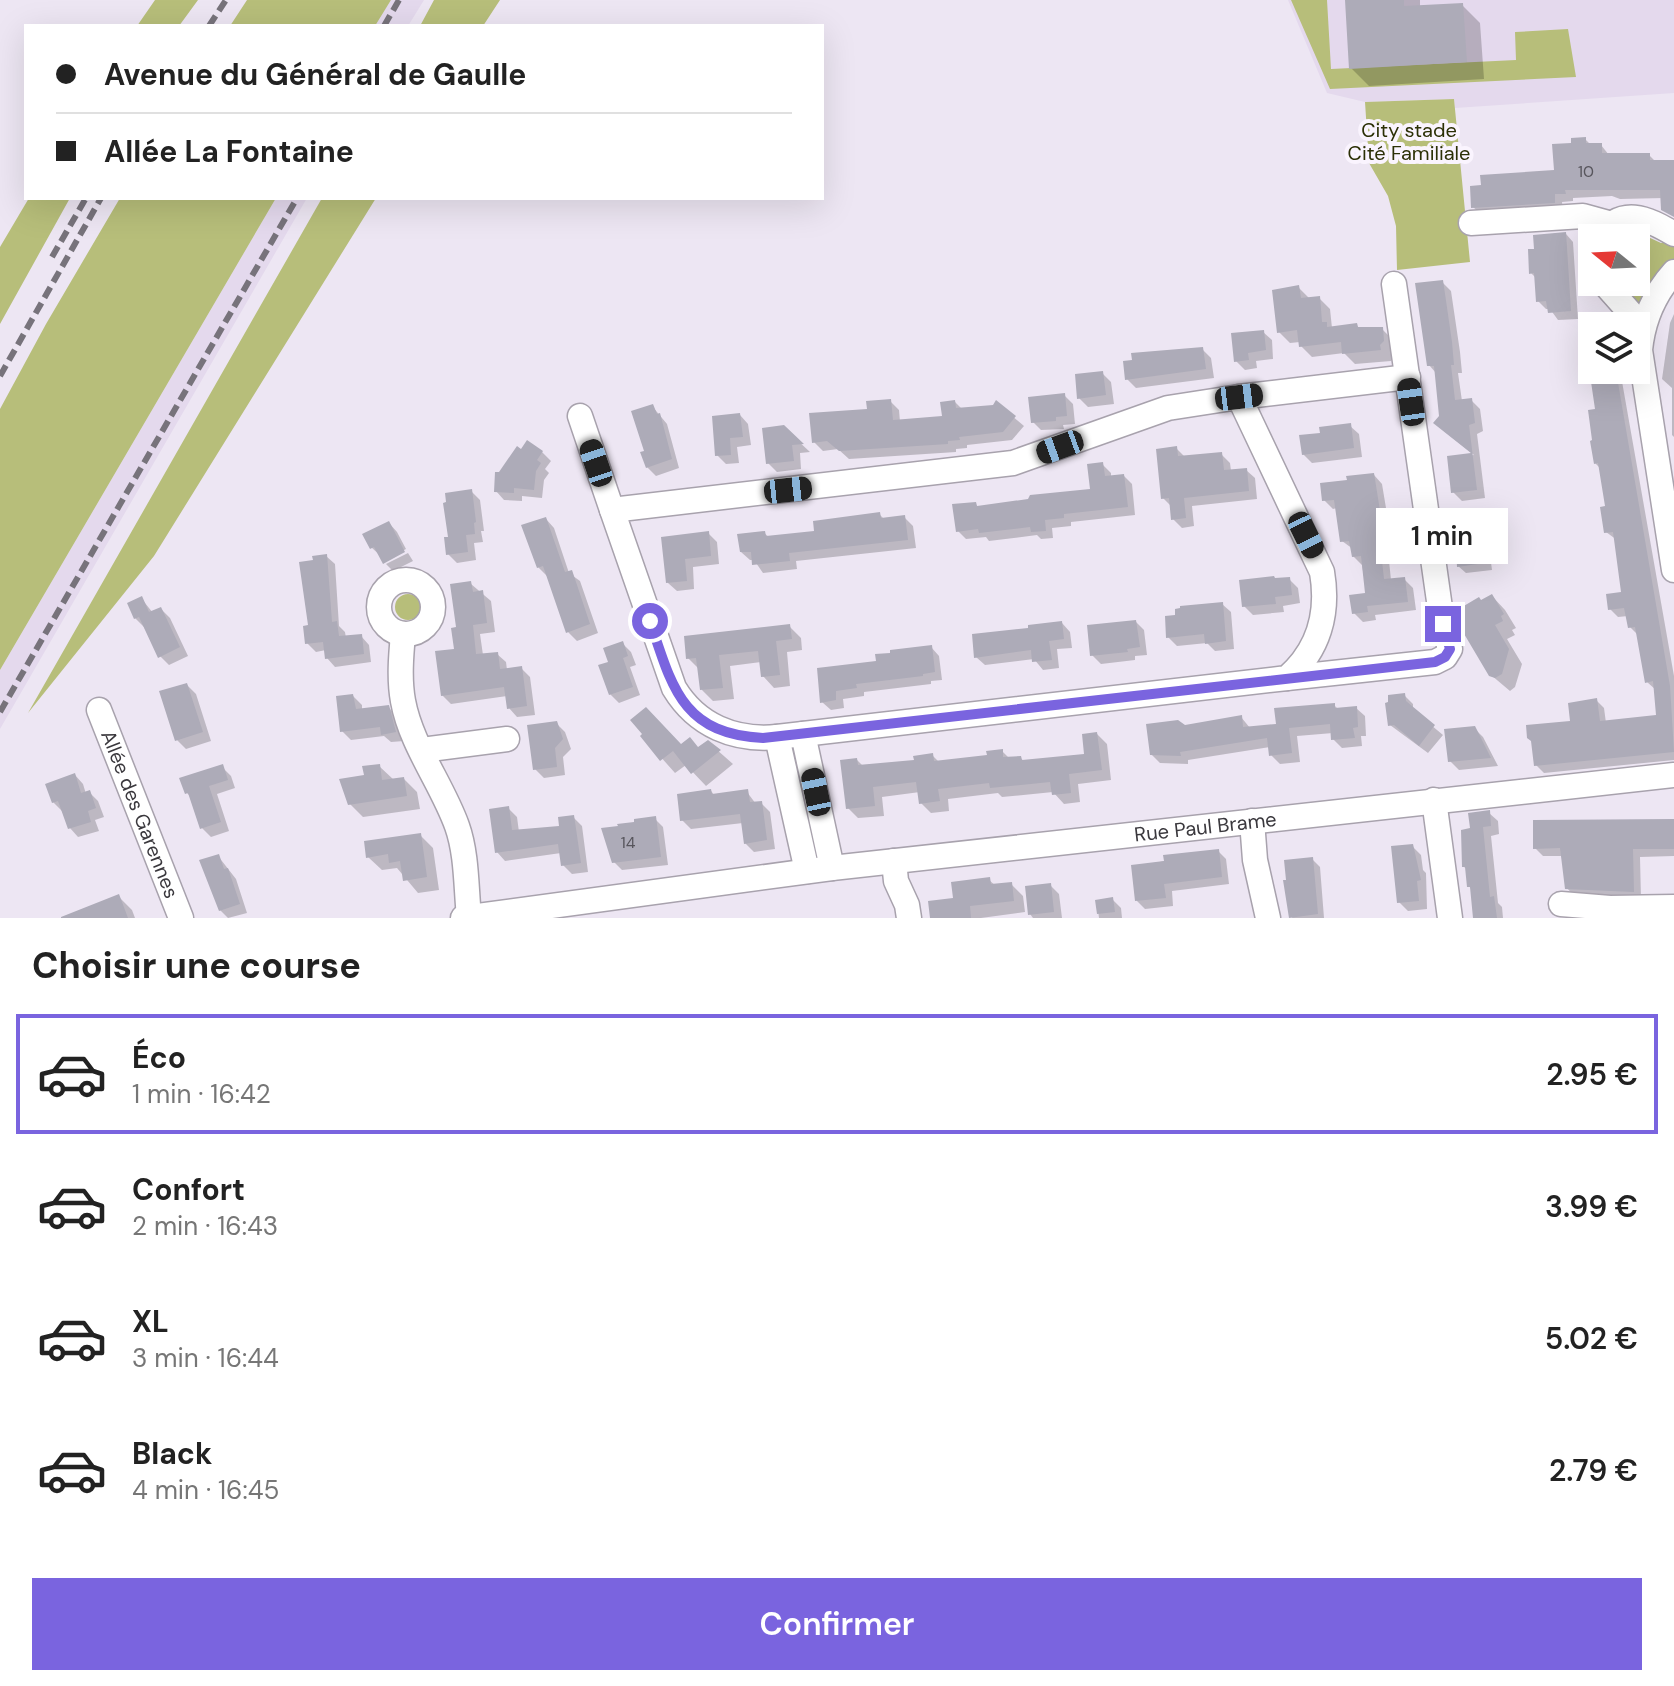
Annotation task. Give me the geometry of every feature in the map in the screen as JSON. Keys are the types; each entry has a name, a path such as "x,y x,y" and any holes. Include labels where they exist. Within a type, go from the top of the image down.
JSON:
{"street":[{"path":"1471,223 1583,216 1595,224"},
{"path":"1617,224 1627,218 1641,218 1674,234"},
{"path":"1650,312 1674,272"},
{"path":"580,416 669,676 679,698 704,721 722,731 753,738 777,737 1435,662 1445,657 1450,643 1441,615 1394,284"},
{"path":"1615,296 1630,312"},
{"path":"612,510 1013,463 1168,408 1408,377"},
{"path":"1645,384 1669,510 1674,570"},
{"path":"1239,397 1319,562 1324,583 1323,615 1317,638 1306,660 1287,678"},
{"path":"403,634 403,701 460,835 469,917"},
{"name":"Allée des Garennes","path":"99,710 181,918"},
{"path":"803,734 832,868"},
{"path":"777,737 807,871"},
{"path":"422,750 507,739"},
{"name":"Rue Paul Brame","path":"463,918 832,868 1674,775"},
{"path":"1434,800 1450,918"},
{"path":"1252,821 1257,876 1268,918"},
{"path":"894,861 898,888 905,898 909,918"},
{"path":"1561,904 1668,911"}],"shaded area":[{"path":"391,0 424,0 409,24 376,24"},
{"path":"1288,0 1674,0 1674,93 1455,108 1454,99 1365,102 1327,93"},
{"path":"275,200 306,200 0,729 0,670"}],"green space":[{"path":"155,0 198,0 180,24 138,24"},
{"path":"247,0 391,0 376,24 231,24"},
{"path":"434,0 500,0 484,24 421,24"},
{"path":"1291,0 1327,0 1331,69 1516,60 1515,32 1568,29 1576,77 1330,89"},
{"name":"City stade Cité Familiale","path":"1454,99 1470,262 1397,270 1396,226 1388,196 1369,163 1365,102"},
{"path":"28,200 69,200 0,324 0,247"},
{"path":"119,200 275,200 0,670 0,409"},
{"path":"321,200 375,200 154,556 28,713"},
{"path":"1650,238 1661,243 1671,240 1674,242 1674,265 1644,307 1635,307 1632,296 1650,296"},
{"path":"408,594 417,598 421,607 417,616 408,620 399,616 395,607 399,598"}],"building":[{"path":"1345,0 1404,0 1404,6 1463,3 1467,62 1349,69"},
{"path":"1586,137 1586,143 1602,143 1602,153 1650,153 1650,160 1674,160 1674,217 1661,210 1660,190 1565,190 1566,194 1555,194 1555,203 1471,208 1470,186 1481,185 1480,175 1554,170 1552,144 1571,143 1571,138"},
{"path":"1566,232 1571,311 1548,313 1546,301 1536,302 1534,273 1529,274 1528,249 1534,249 1533,235"},
{"path":"1443,280 1452,342 1455,400 1472,398 1475,423 1469,425 1477,490 1451,493 1447,456 1471,453 1433,423 1439,416 1434,366 1427,366 1415,283"},
{"path":"1299,285 1301,298 1320,296 1322,322 1327,322 1327,327 1357,323 1358,327 1383,327 1381,350 1342,354 1341,342 1299,347 1297,330 1277,333 1272,290"},
{"path":"1264,330 1266,350 1248,353 1249,360 1234,362 1231,333"},
{"path":"1203,347 1206,369 1125,380 1123,361 1132,360 1131,353"},
{"path":"1103,371 1106,395 1077,399 1075,374"},
{"path":"1591,384 1618,384 1670,686 1674,752 1534,766 1526,725 1570,721 1568,703 1597,698 1600,721 1656,715 1653,681 1645,683 1635,627 1628,628 1624,608 1608,610 1606,594 1621,592 1613,532 1604,533 1600,507 1605,506 1598,463 1594,464 1590,441 1588,410 1595,409"},
{"path":"1065,393 1067,416 1056,417 1056,421 1031,423 1028,397"},
{"path":"891,399 893,420 942,416 940,402 955,400 956,408 993,405 996,400 1016,416 1003,432 959,437 960,440 948,441 948,444 839,451 827,441 812,443 809,413 867,409 866,401"},
{"path":"653,404 657,414 660,413 672,459 646,468 631,411"},
{"path":"740,413 743,437 730,438 731,455 715,456 712,416"},
{"path":"1351,423 1354,448 1302,455 1299,435 1320,433 1319,427"},
{"path":"784,425 804,444 792,445 794,461 766,464 762,428"},
{"path":"527,440 543,451 537,460 541,463 536,471 534,490 514,488 514,493 494,492 495,472 499,472 517,446 521,449"},
{"path":"1177,446 1178,456 1222,452 1224,470 1247,468 1249,491 1184,498 1186,518 1171,520 1169,498 1161,499 1156,449"},
{"path":"1103,462 1105,476 1124,474 1128,507 1064,514 1064,518 1045,520 1046,531 1031,532 1030,527 979,533 978,529 956,532 952,504 976,502 977,506 1028,499 1030,495 1090,489 1087,464"},
{"path":"1374,473 1385,542 1380,543 1384,579 1405,577 1408,602 1367,606 1368,612 1352,614 1349,595 1365,593 1361,556 1352,557 1349,541 1340,542 1334,500 1322,501 1320,483"},
{"path":"472,489 476,522 475,534 466,535 468,552 446,555 445,493"},
{"path":"880,512 881,518 905,515 908,540 789,553 790,561 752,565 751,552 740,552 737,534 765,531 766,536 814,531 813,521"},
{"path":"546,517 565,572 572,570 590,624 566,633 543,566 537,568 521,525"},
{"path":"389,521 405,552 383,564 362,534"},
{"path":"1481,522 1485,563 1457,567 1455,525"},
{"path":"709,531 711,556 685,559 687,581 666,583 661,537"},
{"path":"327,554 332,622 337,621 339,636 362,634 364,654 325,659 323,642 305,644 303,626 308,625 299,562"},
{"path":"1290,577 1292,595 1275,597 1276,604 1242,607 1239,580"},
{"path":"471,581 473,592 483,590 487,623 473,625 476,654 498,652 500,669 522,666 527,706 507,709 504,687 441,696 435,651 454,649 451,628 456,627 450,584"},
{"path":"1492,594 1504,614 1501,616 1503,621 1495,625 1509,649 1502,674 1495,678 1489,676 1460,627 1465,624 1457,610 1479,597 1481,600"},
{"path":"142,596 149,612 161,607 180,647 158,658 139,617 134,619 127,603"},
{"path":"1223,602 1226,641 1205,644 1204,634 1166,638 1165,616 1175,615 1175,609"},
{"path":"1136,620 1140,647 1127,649 1128,652 1090,656 1087,625"},
{"path":"1062,621 1064,639 1049,641 1052,660 1032,662 1031,650 974,658 972,634"},
{"path":"790,624 792,639 776,641 780,675 761,677 758,651 719,655 723,688 700,690 696,658 686,659 684,636"},
{"path":"623,641 628,656 623,658 633,687 609,695 598,665 608,662 603,648"},
{"path":"932,645 935,672 856,684 857,688 836,691 836,700 820,703 817,668 876,661 875,654"},
{"path":"187,683 203,732 175,741 159,691"},
{"path":"1405,693 1406,701 1435,725 1419,746 1394,725 1388,726 1385,703 1388,702 1388,695"},
{"path":"353,694 356,709 389,705 396,732 381,735 380,727 340,732 336,696"},
{"path":"1335,703 1335,708 1357,706 1358,727 1353,728 1355,738 1331,740 1330,724 1289,728 1292,753 1269,756 1267,738 1180,752 1181,756 1150,755 1146,724 1178,720 1185,725 1242,715 1243,727 1276,724 1274,708"},
{"path":"646,707 681,744 690,737 698,747 708,740 721,750 691,774 673,751 660,761 630,720"},
{"path":"557,721 563,739 555,748 557,767 533,770 527,725"},
{"path":"1475,726 1491,758 1448,762 1444,729"},
{"path":"1097,732 1102,770 1069,774 1071,793 1052,795 1050,782 990,788 989,783 938,789 940,801 919,804 916,782 873,787 875,806 846,809 840,760 857,758 858,765 914,760 913,756 933,753 934,761 987,755 986,751 1003,749 1003,757 1021,756 1022,760 1084,754 1082,734"},
{"path":"223,764 228,780 209,786 221,822 200,829 188,793 185,794 179,778"},
{"path":"380,764 382,780 404,777 407,796 348,805 339,779 364,775 362,766"},
{"path":"75,773 81,793 90,790 96,808 88,811 91,822 68,829 58,801 52,803 45,784"},
{"path":"711,789 712,794 748,789 750,802 762,801 767,840 744,844 740,814 680,821 677,794"},
{"path":"509,806 512,830 559,826 558,817 574,815 581,863 561,866 558,844 495,853 489,809"},
{"path":"1490,810 1491,826 1483,827 1490,897 1494,896 1497,918 1473,918 1470,887 1467,887 1465,867 1462,867 1461,830 1470,828 1468,813"},
{"path":"656,816 661,857 612,863 601,828"},
{"path":"1674,819 1674,849 1633,849 1634,892 1565,889 1560,848 1533,849 1533,820"},
{"path":"421,833 427,877 403,881 400,861 389,863 388,854 366,858 364,841"},
{"path":"1413,844 1421,880 1417,881 1419,901 1397,903 1391,846"},
{"path":"1219,849 1222,877 1164,884 1166,898 1135,901 1131,865 1164,861 1163,855"},
{"path":"219,854 224,869 228,868 240,904 219,911 199,860"},
{"path":"1313,857 1318,914 1289,918 1283,880 1286,880 1284,860"},
{"path":"990,877 991,884 1012,882 1014,901 970,906 971,918 930,918 928,901 953,898 951,882"},
{"path":"1051,883 1054,912 1028,915 1025,886"},
{"path":"119,894 128,918 61,918 61,917"},
{"path":"1113,897 1115,912 1097,914 1095,900"}],"railway":[{"path":"210,24 226,0"},
{"path":"385,24 399,0"},
{"path":"52,257 85,200"},
{"path":"0,376 100,200"},
{"path":"0,712 296,200"}],"route":[{"path":"650,621 674,688 686,706 722,731 763,738 1435,662 1445,657 1450,649 1443,624"}]}
